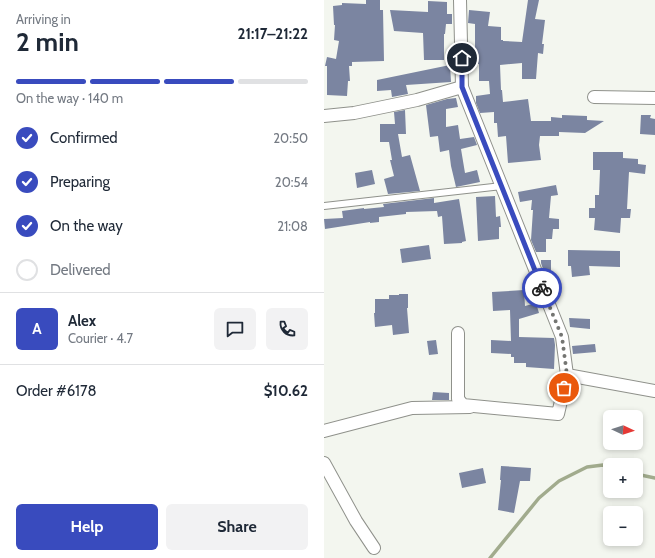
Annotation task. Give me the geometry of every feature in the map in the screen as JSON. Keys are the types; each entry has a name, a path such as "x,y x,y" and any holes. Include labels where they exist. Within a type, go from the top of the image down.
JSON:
{"street":[{"path":"458,333 458,399 463,405 558,414 567,375 562,337 462,87 460,0"},
{"path":"324,116 354,113 417,100 462,87"},
{"path":"594,97 655,98"},
{"path":"567,375 655,391"},
{"path":"324,431 412,408 478,407"},
{"path":"324,463 356,521 374,548"}],"lane":[{"path":"324,206 502,186"}],"building":[{"path":"366,0 380,0 380,10 383,10 384,61 352,62 352,66 349,66 350,81 348,81 347,96 327,95 327,66 325,66 327,57 336,59 339,41 334,40 335,25 333,6 342,5 342,3 366,4"},
{"path":"528,0 539,0 535,19 545,20 542,44 544,44 543,54 538,53 536,79 522,79 522,63 500,65 503,102 528,99 531,121 551,121 551,117 562,118 562,115 587,116 587,120 604,121 585,133 559,132 559,136 540,136 539,145 541,160 508,163 506,136 498,137 497,123 494,123 494,112 480,113 476,103 476,96 490,94 489,81 479,81 479,64 475,64 475,24 468,23 469,10 490,12 488,26 501,27 501,40 522,42"},
{"path":"428,1 447,2 447,14 452,14 452,24 446,24 444,34 444,60 424,60 423,33 394,31 390,10 428,12"},
{"path":"450,65 451,82 406,85 408,94 392,97 391,90 377,91 377,80"},
{"path":"456,98 458,107 446,109 446,127 458,125 460,139 474,137 477,145 461,149 465,173 477,170 480,182 456,187 449,150 440,152 438,136 430,137 426,105"},
{"path":"405,110 406,134 398,134 402,157 410,155 420,191 388,194 384,179 394,176 390,160 392,160 389,142 380,142 380,124 395,124 394,112"},
{"path":"641,115 651,115 650,118 655,119 655,135 640,134"},
{"path":"593,152 623,152 623,158 638,159 638,164 646,165 645,174 629,172 627,209 631,209 630,218 621,218 620,233 594,230 595,218 589,218 589,208 595,208 595,195 599,195 600,170 593,170"},
{"path":"372,170 375,184 357,188 355,173"},
{"path":"556,185 558,195 551,196 549,218 559,219 559,229 553,229 552,239 546,239 546,252 536,252 531,240 533,210 531,210 532,200 520,202 518,192"},
{"path":"495,196 496,217 500,216 501,227 499,227 499,239 478,241 476,197"},
{"path":"434,198 434,203 459,199 466,241 462,243 444,244 442,216 438,217 437,211 406,212 406,214 379,217 379,222 325,229 324,219 343,218 342,211 384,207 383,204"},
{"path":"429,245 431,259 402,263 400,249"},
{"path":"568,250 620,251 620,267 589,266 590,275 572,277 571,266 568,266"},
{"path":"541,260 551,260 551,272 544,272"},
{"path":"524,290 525,306 536,303 539,313 519,319 519,337 554,338 554,369 526,367 526,363 514,363 514,357 511,357 511,354 491,353 491,340 511,341 510,310 493,311 492,292"},
{"path":"408,294 407,308 409,333 393,335 392,325 375,327 375,299 389,299 389,295"},
{"path":"569,318 590,319 590,329 570,327"},
{"path":"436,340 438,354 429,355 427,341"},
{"path":"595,344 596,352 573,354 572,346"},
{"path":"433,392 449,393 449,400 432,400"},
{"path":"501,466 531,468 530,481 520,481 514,513 498,510"},
{"path":"483,468 486,483 462,488 459,473"}],"waterway":[{"path":"490,558 539,498 559,481 587,467 603,465"},
{"path":"643,475 655,478"}],"way so far":[{"path":"542,288 562,337 567,375 564,388"}],"route":[{"path":"462,58 462,87 542,288"}]}
